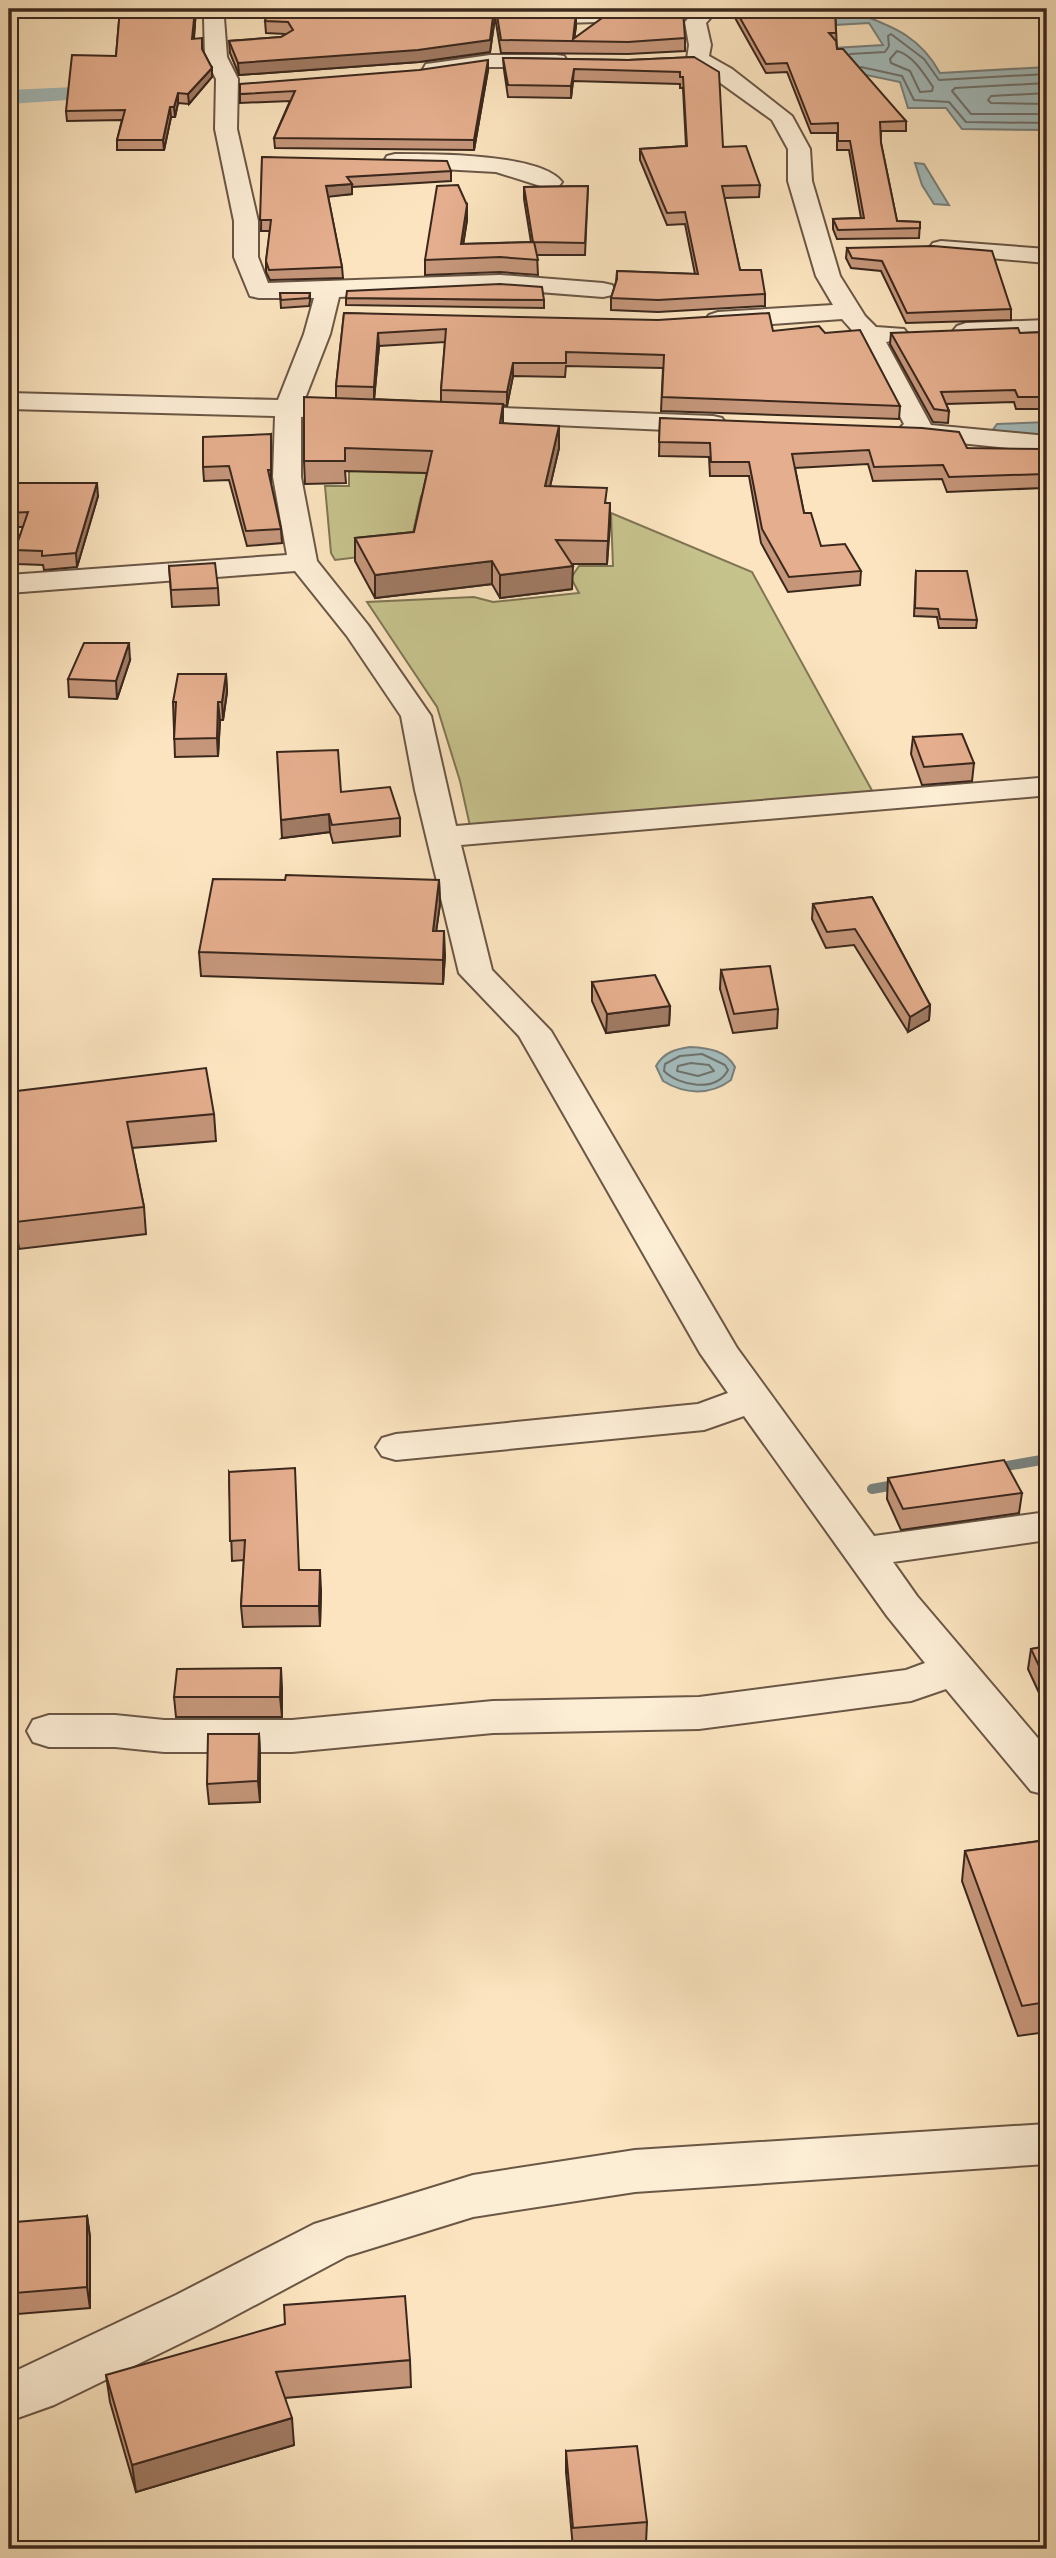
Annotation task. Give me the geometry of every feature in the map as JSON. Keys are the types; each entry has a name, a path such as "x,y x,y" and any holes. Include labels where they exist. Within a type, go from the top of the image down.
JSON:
{"street":[{"path":"209,9 214,18 216,57 227,79 236,85 226,129 242,158 246,257 259,291 268,305 304,316 349,317"},
{"path":"531,18 703,12"},
{"path":"703,12 695,22 700,46 687,61 734,81 781,116 799,149 800,181 828,276 849,311 870,335 921,432"},
{"path":"216,45 242,43"},
{"path":"419,71 490,61 576,62"},
{"path":"368,161 474,162 539,176 550,182"},
{"path":"490,166 499,189"},
{"path":"920,247 1047,256"},
{"path":"820,249 845,249"},
{"path":"259,291 500,282 522,294 603,290"},
{"path":"328,290 304,316 288,408 286,477 303,562 358,631 416,716 476,973 533,1031 714,1342 753,1398 902,1605 1047,1779"},
{"path":"695,322 849,311"},
{"path":"948,332 1047,328"},
{"path":"870,335 922,333"},
{"path":"9,401 343,410"},
{"path":"426,413 742,425"},
{"path":"1002,441 1047,429"},
{"path":"880,430 1047,444"},
{"path":"9,584 303,562"},
{"path":"442,836 1039,787"},
{"path":"396,1447 704,1417 753,1398"},
{"path":"864,1552 1047,1526"},
{"path":"49,1731 115,1731 164,1736 292,1736 493,1717 699,1713 911,1685 954,1668"},
{"path":"9,2398 195,2311 332,2239 473,2196 635,2171 1047,2144"}],"shaded area":[{"path":"349,471 492,475 489,499 421,496 409,551 335,560 331,553 325,486 349,486"},
{"path":"611,513 752,572 875,796 472,835 460,781 437,707 367,602 474,597 493,602 579,593 571,578 579,566 613,566"}],"water":[{"path":"859,14 916,42 940,73 1047,67 1047,130 962,129 946,108 908,108 900,82 828,67 817,49 883,45 869,23 817,26 829,16"},
{"path":"915,163 924,164 949,205 934,204 922,185"},
{"path":"1047,422 1047,436 992,431 997,424"},
{"path":"690,1047 710,1049 727,1057 735,1067 731,1080 706,1091 688,1091 663,1081 656,1066 659,1061 671,1052"}],"building":[{"path":"120,9 195,9 192,39 202,38 202,49 212,68 188,94 178,93 174,107 170,107 163,140 117,140 125,110 66,111 72,55 116,56"},
{"path":"269,9 494,9 490,40 418,50 238,63 229,41 281,37 293,30 288,22 265,21"},
{"path":"496,9 521,9 531,14 576,13 573,39 609,13 683,11 685,38 628,42 501,40"},
{"path":"735,9 835,9 836,33 829,33 836,41 837,49 843,49 906,121 880,122 881,143 897,221 920,222 920,228 838,230 833,219 864,218 850,141 838,141 838,123 811,124 787,63 766,64"},
{"path":"694,57 719,72 723,147 746,146 760,185 722,186 740,270 761,270 765,294 658,300 611,298 617,271 698,274 685,212 667,213 640,149 687,146 683,77 680,77 680,72 574,69 571,86 508,85 503,58 628,60"},
{"path":"488,60 474,140 274,138 295,91 240,94 240,84 419,70"},
{"path":"262,157 447,161 451,171 347,177 352,184 326,186 342,267 269,270 266,261 271,220 260,220"},
{"path":"458,185 467,205 461,244 534,242 538,260 500,257 425,260 437,186"},
{"path":"588,186 585,243 533,242 524,187"},
{"path":"933,246 992,251 1011,309 907,313 882,261 852,258 847,248"},
{"path":"500,284 542,287 544,300 346,298 347,291"},
{"path":"280,293 310,293 309,298 281,300"},
{"path":"344,313 658,320 769,313 773,331 819,326 825,333 860,330 900,406 662,397 664,355 566,352 566,363 513,363 507,392 441,390 446,329 378,333 374,387 336,386"},
{"path":"1018,328 1020,333 1047,332 1047,397 1018,397 1015,390 941,392 949,411 934,409 891,333"},
{"path":"304,397 503,404 500,423 559,426 545,486 607,488 605,503 610,503 608,541 556,540 573,566 500,575 492,561 375,575 355,538 414,532 432,451 345,448 345,461 304,461"},
{"path":"660,418 922,428 959,432 967,448 1044,449 1044,474 949,477 943,465 874,467 869,450 792,454 804,513 811,513 821,546 845,544 861,571 789,577 762,529 749,462 711,462 710,443 659,442"},
{"path":"271,434 271,470 268,470 281,529 246,531 229,466 203,467 203,437"},
{"path":"9,483 97,483 76,553 42,556 42,551 15,550 28,512 9,513"},
{"path":"215,563 218,588 171,590 169,566"},
{"path":"916,571 967,571 977,620 940,619 938,609 915,608"},
{"path":"84,643 129,643 116,681 68,679"},
{"path":"178,674 226,674 222,702 218,702 217,738 174,739 176,702 173,702"},
{"path":"962,734 974,763 924,767 913,737"},
{"path":"338,750 341,792 390,787 400,818 332,825 329,814 281,820 277,752"},
{"path":"286,875 439,880 433,931 444,931 443,960 199,952 213,879 285,880"},
{"path":"872,897 930,1005 910,1017 855,929 827,932 813,904"},
{"path":"770,966 778,1009 734,1014 721,970"},
{"path":"655,975 670,1006 607,1014 592,982"},
{"path":"206,1068 214,1114 127,1122 144,1207 16,1222 9,1176 9,1092"},
{"path":"1004,1460 1022,1493 903,1509 888,1478"},
{"path":"295,1468 299,1570 320,1570 319,1606 241,1606 245,1540 230,1541 229,1472"},
{"path":"1047,1646 1047,1683 1031,1649"},
{"path":"281,1668 280,1697 174,1697 177,1669"},
{"path":"208,1734 259,1734 258,1781 207,1784"},
{"path":"1047,1840 1047,2002 1022,2006 965,1851"},
{"path":"87,2216 87,2287 15,2293 16,2222"},
{"path":"405,2296 410,2360 276,2372 292,2418 132,2465 106,2375 285,2324 284,2305"},
{"path":"637,2446 647,2522 573,2528 566,2451"},
{"path":"208,2545 208,2549 185,2549"}],"waterway":[{"path":"9,97 75,94"},
{"path":"995,1468 1047,1459"},
{"path":"872,1489 900,1484"}]}
